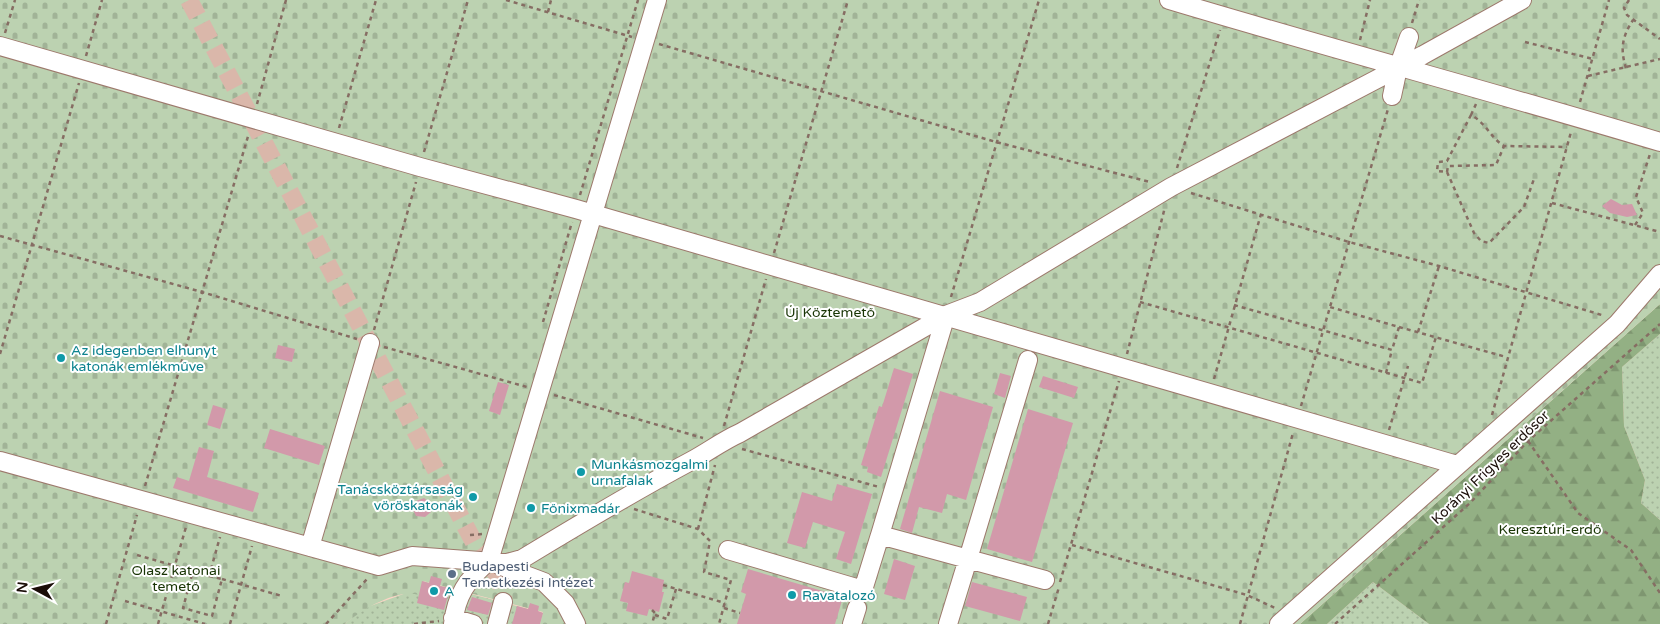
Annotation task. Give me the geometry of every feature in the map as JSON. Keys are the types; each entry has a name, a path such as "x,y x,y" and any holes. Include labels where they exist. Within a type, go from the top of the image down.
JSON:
{"lane":[{"path":"473,624 451,621 461,591 474,573 489,562 657,0"},
{"path":"1169,0 1355,56 1576,116 1657,141"},
{"path":"0,461 379,566 412,556 507,563 522,559 613,502 694,459 719,442 740,433 946,315 980,302 1171,187 1369,84 1522,0"},
{"path":"1392,96 1408,36"},
{"path":"0,46 334,143 592,214 769,267 946,315 1457,465"},
{"path":"1283,620 1617,324 1660,274"},
{"path":"728,550 864,590 946,315"},
{"path":"310,546 370,343"},
{"path":"948,624 1028,360"},
{"path":"880,535 1045,580"},
{"path":"489,562 544,582 565,603 576,624"},
{"path":"497,624 503,602"}],"path":[{"path":"0,46 15,0"},
{"path":"0,354 33,245 102,0"},
{"path":"106,624 286,0"},
{"path":"334,143 376,0"},
{"path":"506,0 996,142 1171,187 1262,213 1348,242 1439,266 1526,294 1610,317 1617,324"},
{"path":"548,12 551,0"},
{"path":"698,529 718,456 719,442 848,0"},
{"path":"946,315 1039,0"},
{"path":"1355,56 1370,0"},
{"path":"1408,36 1419,0"},
{"path":"1485,441 1506,357 1526,294 1609,0"},
{"path":"1629,0 1624,8 1625,12 1660,39"},
{"path":"1048,624 1123,368 1171,187 1224,17"},
{"path":"1626,68 1622,48 1623,37 1633,20"},
{"path":"1525,42 1593,59"},
{"path":"1588,76 1660,59"},
{"path":"1481,90 1471,115 1447,161 1447,172 1474,234 1481,241 1489,243 1524,207 1534,179"},
{"path":"1240,624 1348,242 1392,96"},
{"path":"1471,115 1478,118 1497,142 1504,146 1567,147"},
{"path":"1635,225 1643,213 1636,197 1657,141"},
{"path":"1448,166 1496,165 1504,146"},
{"path":"1447,161 1438,162 1438,171 1447,172"},
{"path":"1552,203 1660,232"},
{"path":"1211,393 1234,304 1262,213"},
{"path":"0,236 202,292 370,343 892,491"},
{"path":"1418,332 1439,266"},
{"path":"1140,302 1422,383 1436,337"},
{"path":"1234,304 1392,350"},
{"path":"1330,307 1506,357"},
{"name":"Korányi Frigyes erdősor","path":"1335,624 1470,503 1528,441 1660,324"},
{"path":"1386,372 1399,327"},
{"path":"1385,444 1408,366"},
{"path":"1528,441 1578,514 1631,550 1660,593"},
{"path":"613,502 698,529 710,541 704,572 731,580 718,624"},
{"path":"158,624 190,514"},
{"path":"209,576 224,523"},
{"path":"230,624 256,532"},
{"path":"1072,545 1247,595 1283,620"},
{"path":"137,556 282,596"},
{"path":"326,624 379,566"},
{"path":"193,571 183,608 212,616 222,580"},
{"path":"663,585 725,602"},
{"path":"652,610 655,615 668,619 676,588"},
{"path":"124,601 204,624"},
{"path":"724,608 740,613"},
{"path":"652,624 655,615"},
{"path":"414,624 432,621 451,621"}],"green space":[{"name":"Új Köztemető","path":"0,0 1660,0 1660,304 1300,624 540,624 543,612 423,581 419,595 410,594 390,597 360,613 345,624 0,624"},
{"name":"Keresztúri-erdő","path":"1660,304 1660,334 1622,367 1624,426 1645,480 1641,503 1660,520 1660,624 1429,624 1373,582 1327,624 1300,624"},
{"path":"1660,334 1660,520 1641,503 1645,480 1624,426 1622,367"},
{"path":"422,581 543,613 540,624 345,624 362,609 409,592"},
{"path":"1373,582 1429,624 1327,624"}],"building":[{"path":"1611,199 1622,205 1632,204 1637,215 1627,217 1610,213 1602,206"},
{"path":"278,345 295,349 292,362 275,358"},
{"path":"894,368 913,374 881,477 867,472 868,467 861,465 879,406 882,407"},
{"path":"1000,373 1011,376 1005,398 994,394"},
{"path":"1043,376 1078,387 1074,398 1039,387"},
{"path":"498,382 509,385 500,415 489,411"},
{"path":"940,391 993,407 966,500 947,494 942,513 919,507 912,533 900,529"},
{"path":"213,405 226,409 220,429 207,425"},
{"path":"1028,409 1073,423 1032,562 987,549"},
{"path":"270,429 325,446 319,465 264,448"},
{"path":"199,447 214,451 207,477 259,493 253,512 173,488 177,477 189,481"},
{"path":"837,484 872,494 851,564 836,559 845,532 813,522 805,548 787,543 802,492 832,501"},
{"path":"424,498 430,503 431,512 425,517 416,516 412,508 416,501"},
{"path":"894,559 915,566 905,600 884,594"},
{"name":"Ravatalozó","path":"748,569 843,597 835,624 737,624 746,594 741,592"},
{"path":"632,571 664,580 662,592 664,592 659,612 649,609 647,616 626,611 628,603 620,601 625,582 629,583"},
{"name":"A","path":"431,576 442,579 440,586 450,588 444,610 417,603 422,581 429,583"},
{"path":"972,582 1027,597 1020,621 965,606"},
{"path":"472,597 492,603 488,615 467,610"},
{"path":"530,603 539,606 538,611 543,613 540,624 512,624 517,606 528,609"}],"tunnel":[{"path":"189,0 478,550 496,574 502,587 503,602"}],"place":[{"name":"Az idegenben elhunyt katonák emlékműve","path":"61,358"},
{"name":"Munkásmozgalmi urnafalak","path":"581,472"},
{"name":"Tanácsköztársaság vöröskatonák","path":"473,497"},
{"name":"Főnixmadár","path":"531,508"},
{"name":"Budapesti Temetkezési Intézet","path":"452,574"},
{"name":"A","path":"434,591"},
{"name":"Ravatalozó","path":"792,595"}],"park label":[{"name":"Olasz katonai temető","path":"176,578"}]}
